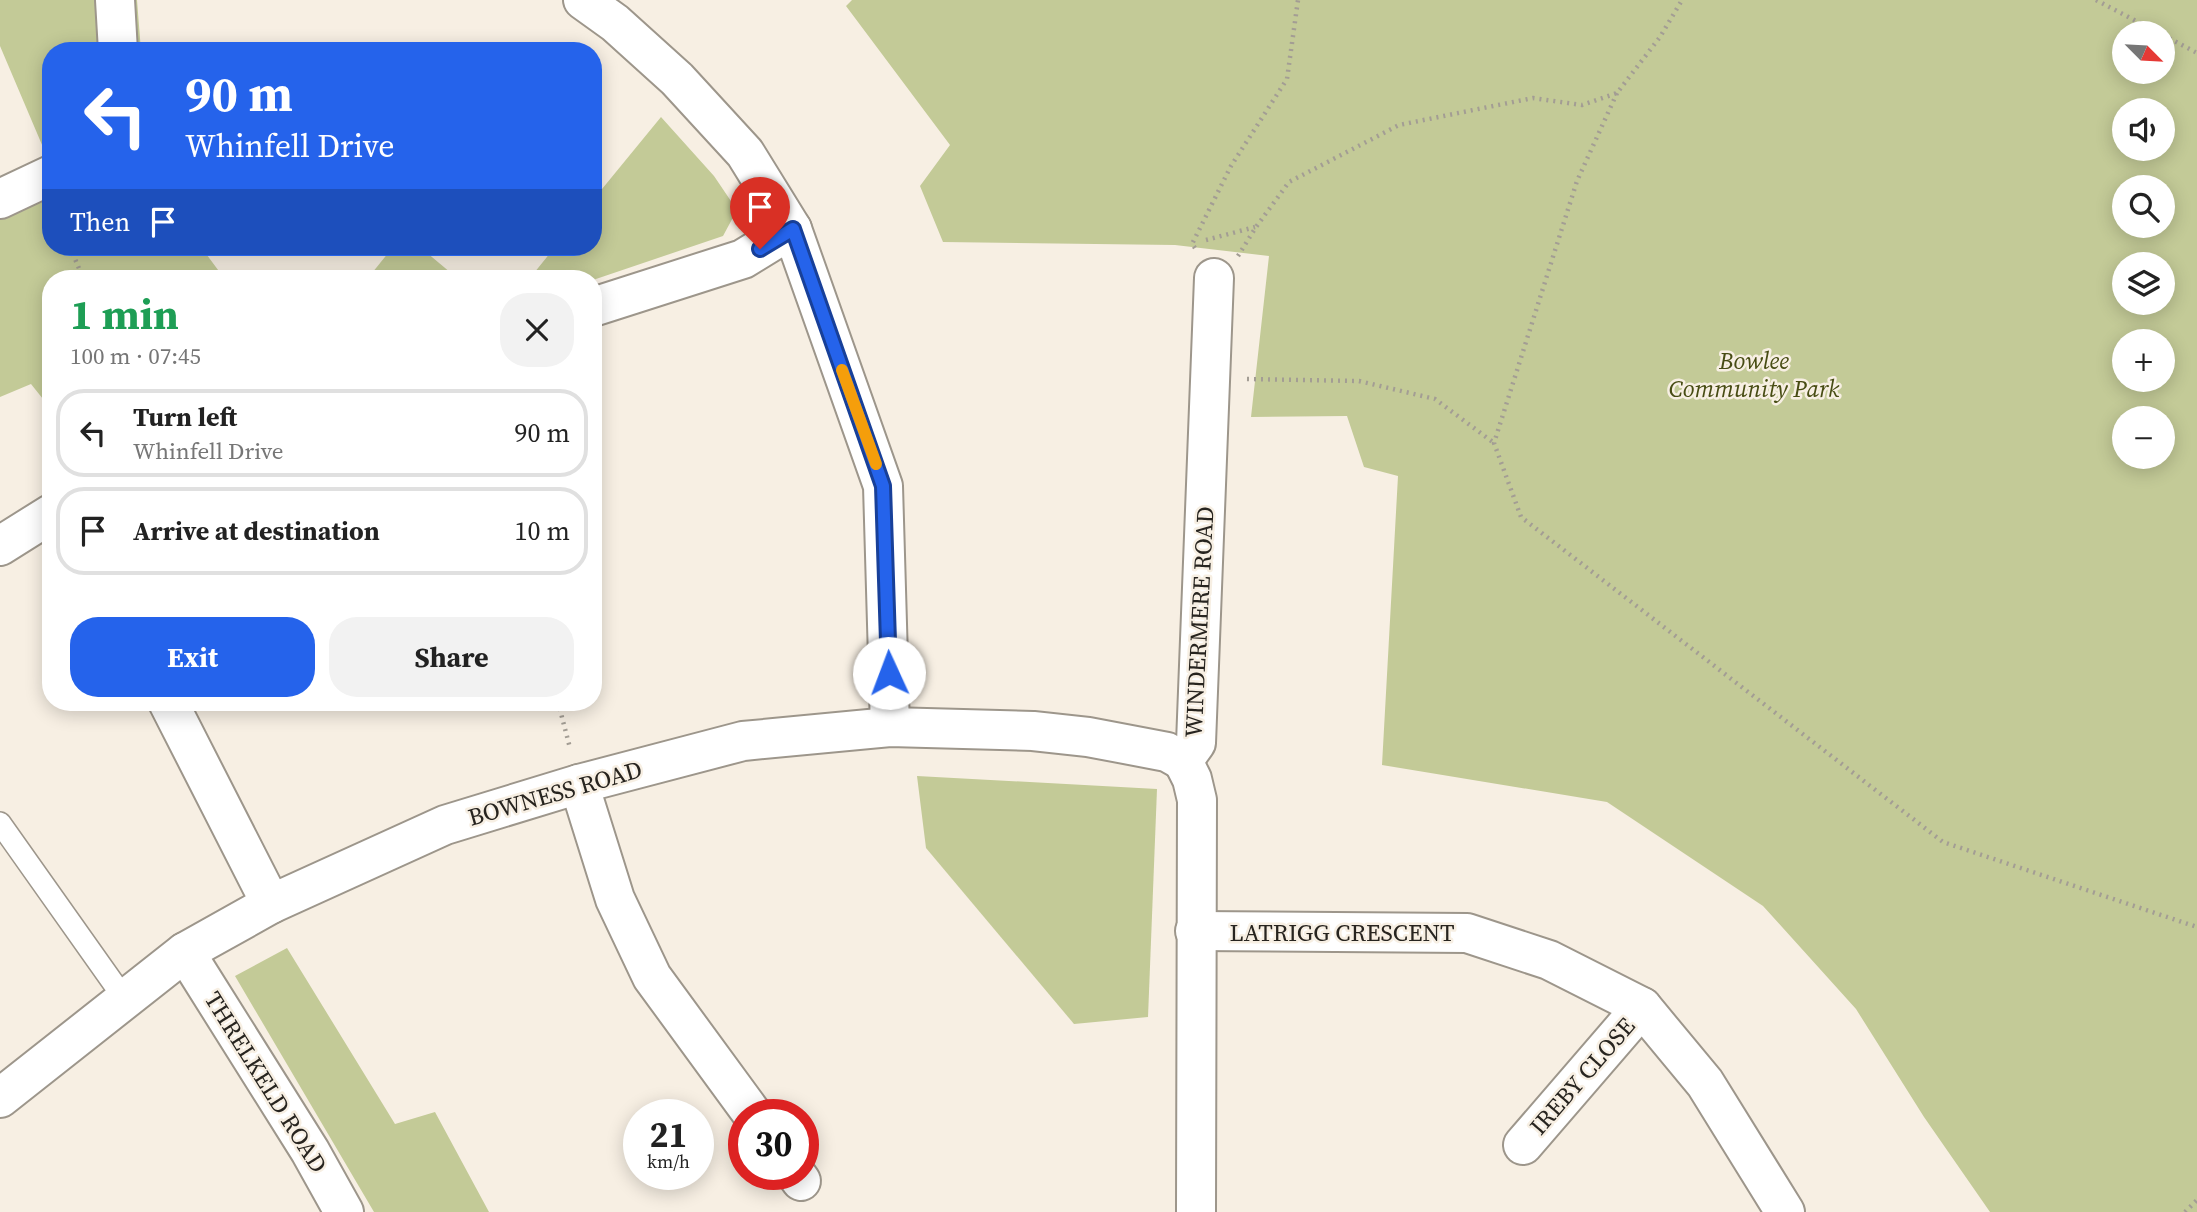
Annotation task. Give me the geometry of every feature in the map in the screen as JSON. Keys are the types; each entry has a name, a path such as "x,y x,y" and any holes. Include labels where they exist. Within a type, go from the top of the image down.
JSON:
{"street":[{"path":"115,0 117,42"},
{"path":"583,0 626,11 677,79 745,153 793,229 883,486 890,727"},
{"path":"0,199 42,179"},
{"path":"602,304 744,259 793,229"},
{"name":"WINDERMERE ROAD","path":"1196,1212 1197,800 1192,779 1182,761 1196,743 1214,278"},
{"path":"0,546 42,520"},
{"path":"173,711 271,904"},
{"name":"BOWNESS ROAD","path":"0,1098 186,952 271,904 445,825 579,784 743,741 890,727 1033,732 1088,737 1167,752 1182,761"},
{"path":"579,784 615,899 652,977 741,1099"},
{"name":"LATRIGG CRESCENT","path":"1195,931 1467,933 1549,960 1642,1007 1705,1083 1785,1212"},
{"name":"THRELKELD ROAD","path":"186,952 310,1151 344,1212"},
{"name":"IREBY CLOSE","path":"1522,1145 1642,1007"}],"lane":[{"path":"0,823 126,1001"}],"path":[{"path":"1192,244 1231,166 1287,79 1298,0"},
{"path":"1494,443 1577,181 1616,93 1660,37 1682,0"},
{"path":"2096,0 2136,21"},
{"path":"2175,41 2197,53"},
{"path":"1192,244 1214,278 1242,253 1256,227 1289,182 1399,125 1533,98 1582,105 1616,93"},
{"path":"1192,244 1256,227"},
{"path":"1211,379 1359,381 1435,400 1494,443 1521,517 1943,842 2197,927"},
{"path":"560,711 579,784"},
{"path":"2185,1212 2197,1200"}],"green space":[{"path":"0,0 137,0 140,42 42,42 42,145 0,46"},
{"name":"Bowlee Community Park","path":"852,0 2197,0 2197,1212 1990,1212 1924,1117 1856,1009 1763,906 1607,802 1382,765 1398,476 1364,467 1347,416 1251,417 1269,256 1175,245 943,242 920,186 950,145 846,6"},
{"path":"661,117 714,176 737,210 723,236 602,277 602,270 536,270 548,256 602,256 602,189"},
{"path":"42,202 42,256 208,256 218,270 42,270 42,398 31,384 0,397 0,220"},
{"path":"386,256 431,256 447,270 374,270"},
{"path":"917,776 1157,789 1148,1017 1074,1024 926,848"},
{"path":"287,948 395,1124 435,1112 489,1212 374,1212 235,976"}],"slow traffic":[{"path":"842,370 876,464"}],"route":[{"path":"760,249 793,229 883,486 889,673"}]}
